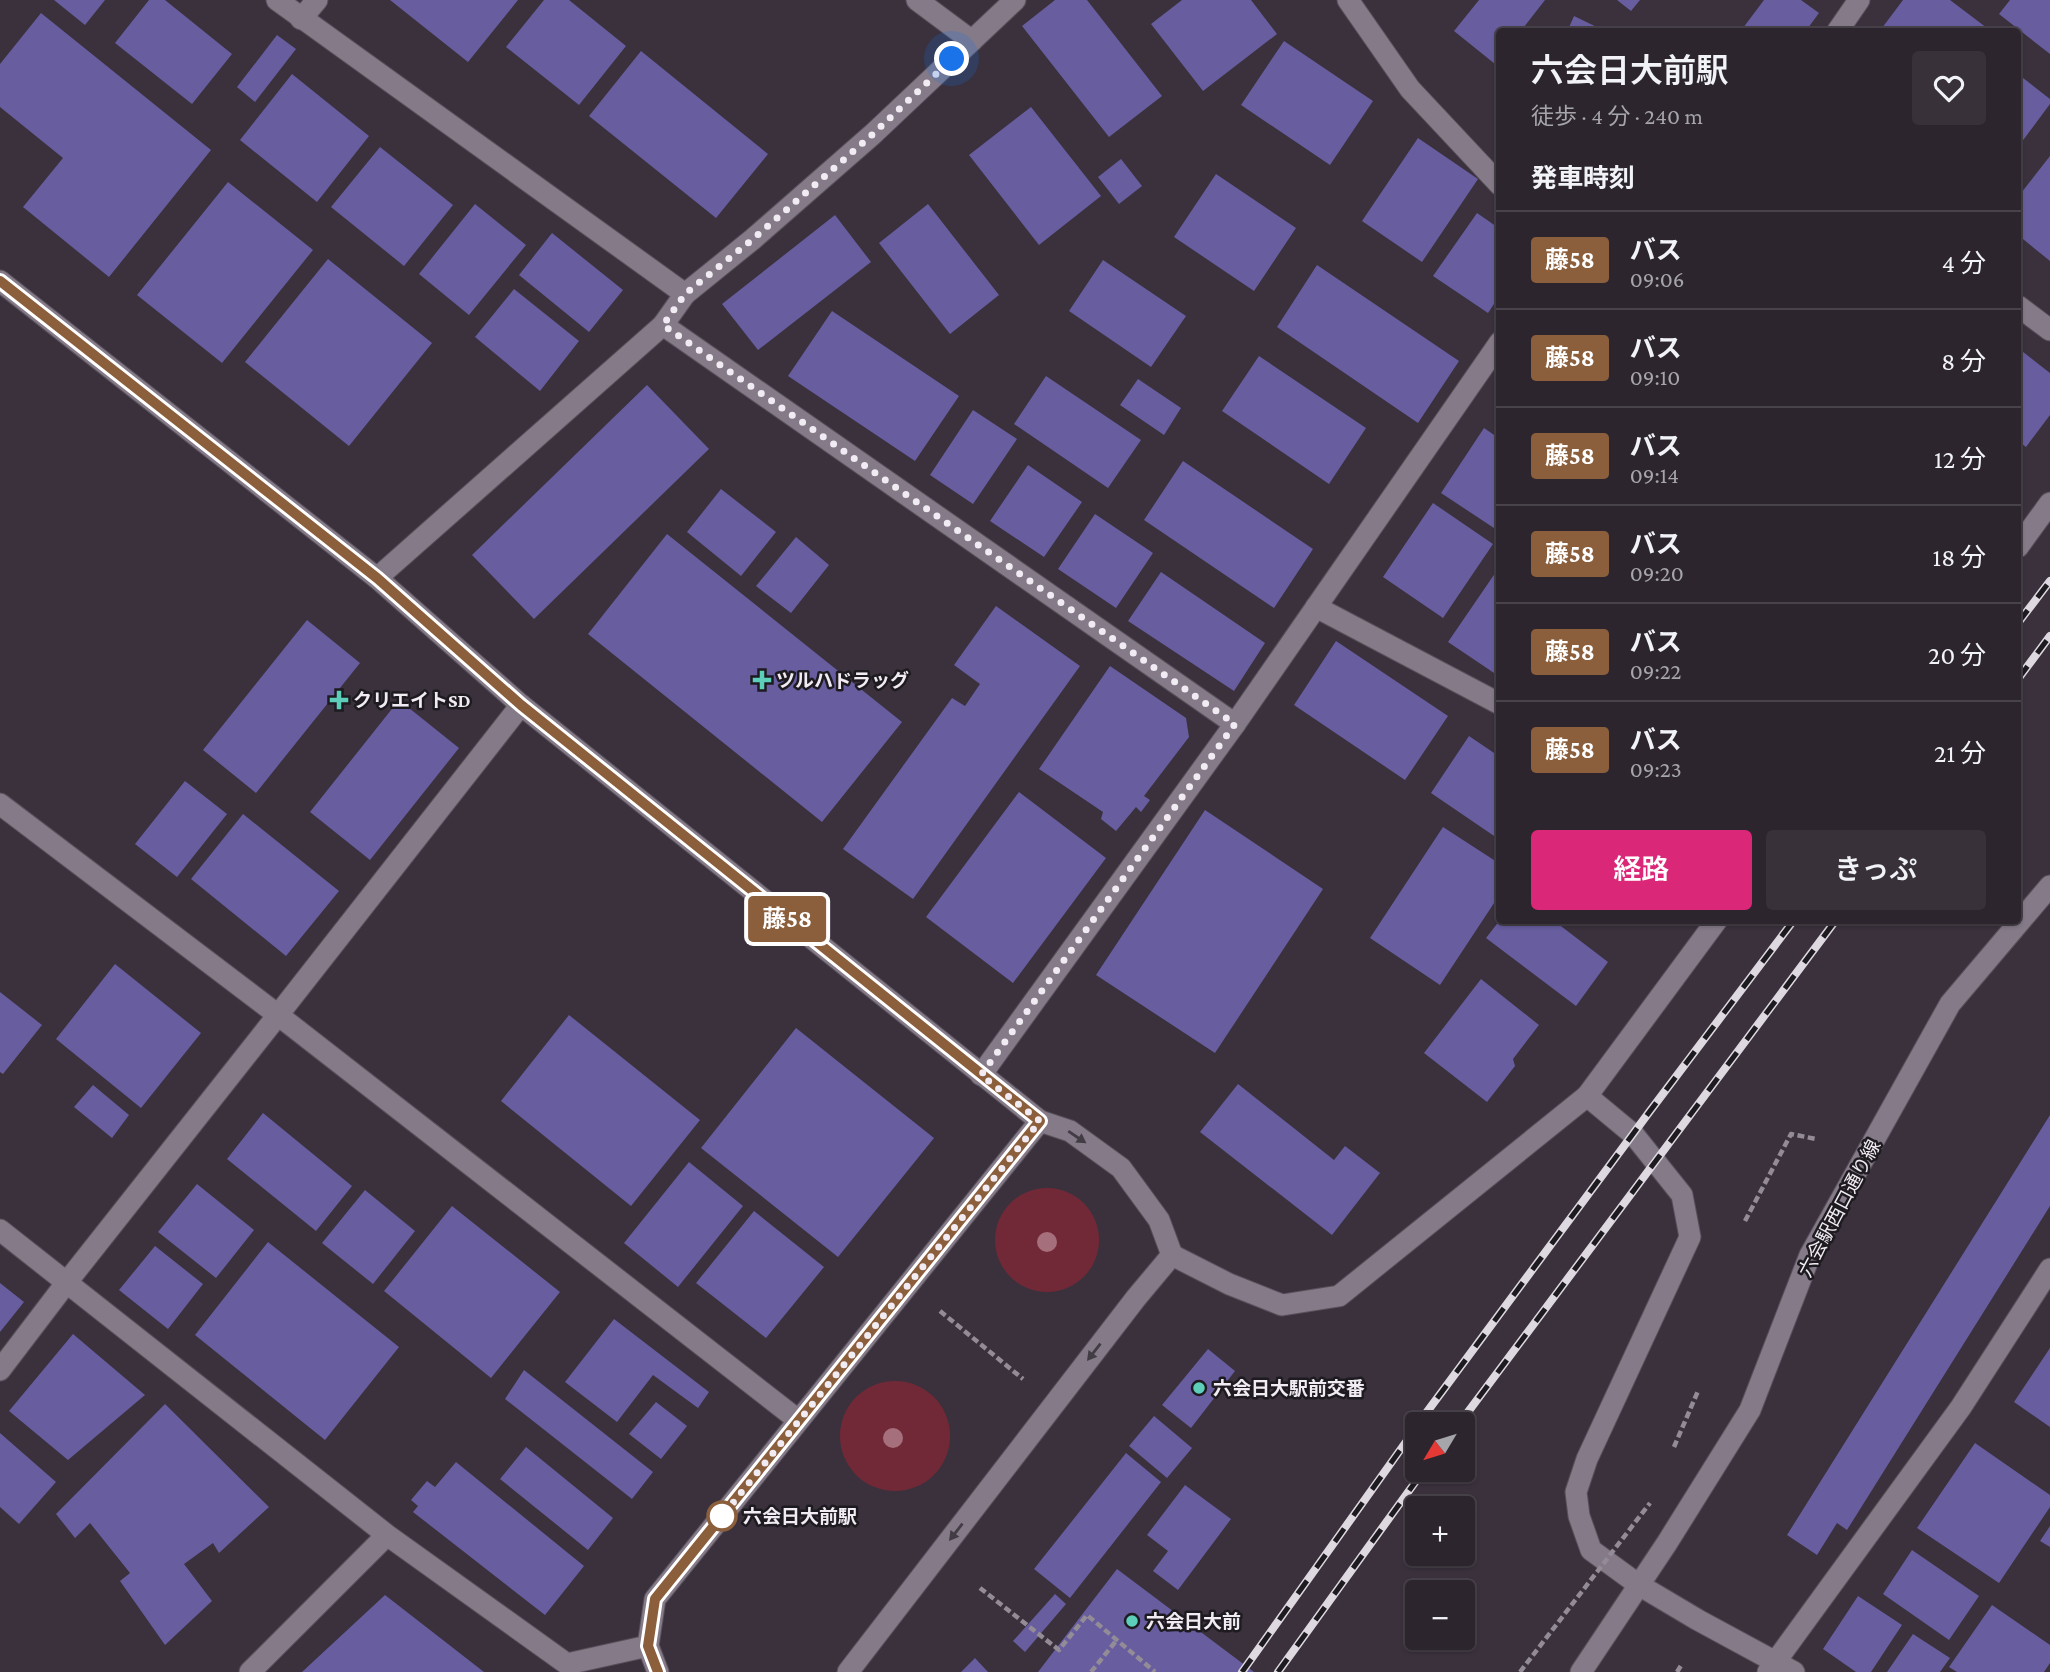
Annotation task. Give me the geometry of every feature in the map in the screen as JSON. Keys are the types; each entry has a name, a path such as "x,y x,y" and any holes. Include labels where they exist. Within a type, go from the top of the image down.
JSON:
{"street":[{"path":"277,0 685,294"},
{"path":"301,19 317,0"},
{"path":"917,0 972,41"},
{"path":"377,578 663,325 685,294 753,239 873,134 1015,0"},
{"path":"1348,0 1410,89 1496,181"},
{"path":"1840,28 1859,0"},
{"path":"0,281 377,578 521,705 981,1075 1040,1121 1070,1131 1121,1168 1159,1220 1172,1255 1229,1284 1282,1305 1339,1296 1587,1096 1714,924"},
{"path":"2021,308 2050,330"},
{"path":"663,325 1235,724"},
{"path":"981,1075 1235,724 1496,348"},
{"path":"2021,543 2050,503"},
{"path":"1316,607 1496,702"},
{"path":"0,1370 66,1282 521,705"},
{"path":"0,804 278,1015 798,1420"},
{"name":"六会駅西口通り線","path":"2021,920 2050,886"},
{"name":"六会駅西口通り線","path":"1581,1672 1749,1410 1810,1255 1950,1004 2018,924"},
{"path":"1587,1096 1634,1135 1682,1195 1690,1237 1587,1459 1576,1492 1579,1516 1591,1550 1639,1585 1771,1667 1794,1672"},
{"path":"658,1672 648,1646 655,1599 1040,1121"},
{"path":"0,1230 387,1535 568,1664 648,1646"},
{"path":"848,1672 1128,1308 1172,1255"},
{"path":"1771,1667 1961,1407 2050,1269"},
{"path":"250,1672 387,1535"}],"path":[{"path":"1745,1221 1791,1134 1816,1139"},
{"path":"934,1306 1026,1381"},
{"path":"1520,1672 1650,1503"},
{"path":"980,1588 1059,1650 1087,1615 1154,1672"},
{"path":"1091,1672 1116,1641"},
{"path":"1677,1672 1682,1664"}],"shaded area":[{"path":"1047,1188 1067,1192 1084,1203 1095,1220 1099,1240 1095,1260 1084,1277 1067,1288 1047,1292 1027,1288 1010,1277 999,1260 995,1240 999,1220 1010,1203 1027,1192"},
{"path":"895,1381 916,1385 934,1397 946,1415 950,1436 946,1457 934,1475 916,1487 895,1491 874,1487 856,1475 844,1457 840,1436 844,1415 856,1397 874,1385"}],"building":[{"path":"54,0 105,0 85,25"},
{"path":"149,0 165,0 232,54 192,104 115,43"},
{"path":"390,0 518,0 468,62"},
{"path":"544,0 569,0 626,46 579,105 506,47"},
{"path":"1055,0 1087,0 1162,96 1109,137 1022,26"},
{"path":"1182,0 1251,0 1277,34 1203,91 1151,24"},
{"path":"1479,0 1545,0 1523,28 1496,28 1495,64 1454,31"},
{"path":"1617,0 1640,0 1631,11"},
{"path":"1764,0 1801,0 1819,13 1808,28 1743,28"},
{"path":"1903,0 1950,0 1987,28 1882,28"},
{"path":"2010,0 2050,0 2050,54 2021,31 2021,28 2017,28 1999,14"},
{"path":"41,13 211,150 109,277 23,207 63,158 0,107 0,64"},
{"path":"1574,16 1599,28 1569,28"},
{"path":"277,35 296,49 255,102 237,87"},
{"path":"1284,41 1373,101 1330,165 1241,105"},
{"path":"641,51 768,154 716,218 589,116"},
{"path":"292,74 369,136 317,202 240,140"},
{"path":"2021,76 2050,99 2050,104 2021,143"},
{"path":"1031,107 1101,196 1039,245 969,155"},
{"path":"1418,138 1478,179 1422,262 1362,221"},
{"path":"380,147 453,205 404,266 331,207"},
{"path":"2050,156 2050,261 2021,237 2021,193"},
{"path":"1121,159 1142,186 1119,204 1098,177"},
{"path":"1216,174 1296,228 1254,291 1174,237"},
{"path":"228,182 313,250 222,363 137,295"},
{"path":"475,204 526,245 469,315 419,274"},
{"path":"928,204 999,295 950,334 879,243"},
{"path":"1477,213 1496,226 1496,301 1488,313 1433,276"},
{"path":"835,215 871,262 758,350 722,304"},
{"path":"552,233 623,290 589,332 519,275"},
{"path":"328,259 432,343 349,446 245,362"},
{"path":"1103,260 1186,316 1151,367 1069,311"},
{"path":"1317,265 1459,361 1418,423 1277,327"},
{"path":"514,289 579,341 540,391 475,337"},
{"path":"832,311 959,396 915,461 788,376"},
{"path":"2021,350 2050,373 2050,415 2026,447 2021,443"},
{"path":"1259,356 1366,428 1329,484 1222,411"},
{"path":"1046,376 1141,440 1108,488 1014,424"},
{"path":"1138,379 1181,408 1164,435 1120,405"},
{"path":"647,385 709,449 534,619 472,555"},
{"path":"973,410 1017,439 973,504 930,475"},
{"path":"1484,428 1496,436 1496,529 1441,493"},
{"path":"1183,461 1313,549 1274,608 1144,520"},
{"path":"1028,465 1082,502 1044,557 990,521"},
{"path":"721,489 776,532 741,576 687,532"},
{"path":"1433,503 1493,544 1443,618 1383,577"},
{"path":"1095,514 1153,553 1116,608 1058,569"},
{"path":"667,534 902,722 822,822 588,634"},
{"path":"796,537 829,565 791,613 756,586"},
{"path":"1161,572 1265,643 1234,691 1128,621"},
{"path":"1496,572 1496,674 1448,642"},
{"path":"996,606 1080,666 913,899 843,849 952,698 965,706 980,684 954,665"},
{"path":"307,620 360,663 256,793 203,750"},
{"path":"1336,641 1448,716 1405,780 1294,705"},
{"path":"1110,666 1186,718 1189,737 1144,796 1150,800 1141,812 1136,807 1116,831 1101,819 1103,812 1039,769"},
{"path":"399,700 459,748 370,860 310,812"},
{"path":"1469,736 1496,754 1496,837 1431,793"},
{"path":"185,781 227,814 177,877 135,844"},
{"path":"1019,792 1106,858 1013,983 926,917"},
{"path":"1205,810 1323,889 1215,1053 1096,975"},
{"path":"243,814 339,891 286,956 191,879"},
{"path":"1443,827 1496,861 1496,900 1440,985 1370,938"},
{"path":"1497,924 1558,924 1608,962 1576,1006 1486,938"},
{"path":"115,964 201,1033 141,1108 56,1039"},
{"path":"1481,979 1539,1025 1513,1059 1515,1066 1487,1102 1424,1053"},
{"path":"0,992 42,1025 3,1074 0,1072"},
{"path":"569,1015 700,1120 631,1206 501,1101"},
{"path":"796,1028 934,1138 838,1257 701,1148"},
{"path":"1238,1084 1334,1160 1345,1146 1380,1173 1332,1235 1200,1132"},
{"path":"93,1085 129,1115 112,1138 74,1107"},
{"path":"263,1113 352,1186 316,1231 227,1159"},
{"path":"2050,1115 2050,1206 1847,1530 1837,1523 1817,1555 1787,1535"},
{"path":"689,1162 743,1206 678,1287 624,1243"},
{"path":"197,1184 254,1230 216,1278 158,1232"},
{"path":"365,1190 415,1231 373,1284 322,1243"},
{"path":"452,1206 560,1292 491,1378 384,1291"},
{"path":"754,1211 824,1267 766,1338 696,1283"},
{"path":"268,1242 399,1347 325,1440 195,1335"},
{"path":"155,1246 203,1284 168,1329 119,1290"},
{"path":"0,1283 24,1302 0,1332"},
{"path":"614,1319 709,1392 698,1408 653,1375 617,1422 565,1382"},
{"path":"73,1334 145,1395 68,1460 9,1411"},
{"path":"2050,1348 2050,1427 2014,1402"},
{"name":"六会日大駅前交番","path":"1208,1349 1235,1371 1191,1428 1162,1405"},
{"path":"524,1370 653,1472 632,1499 505,1399"},
{"path":"656,1402 687,1426 661,1459 629,1434"},
{"path":"165,1404 269,1507 219,1553 213,1543 184,1564 212,1601 165,1645 120,1581 130,1573 90,1523 75,1538 56,1514"},
{"path":"1154,1416 1192,1448 1167,1478 1129,1446"},
{"path":"0,1433 56,1482 19,1524 0,1507"},
{"path":"1975,1443 2050,1495 2050,1507 1999,1583 1917,1528"},
{"path":"526,1447 613,1518 588,1550 500,1479"},
{"path":"1126,1453 1161,1482 1070,1598 1034,1569"},
{"path":"456,1462 584,1566 545,1615 413,1512 418,1506 411,1500 427,1481 435,1487"},
{"path":"1185,1485 1231,1519 1178,1590 1153,1571 1168,1551 1147,1535"},
{"path":"2050,1526 2050,1547 2040,1541"},
{"path":"1912,1550 1979,1596 1949,1640 1883,1594"},
{"name":"六会日大前","path":"1117,1569 1254,1672 1038,1672"},
{"path":"1055,1594 1066,1604 1025,1652 1013,1641"},
{"path":"385,1595 484,1672 302,1672"},
{"path":"1858,1596 1902,1625 1871,1672 1856,1672 1823,1649"},
{"path":"1992,1605 2050,1645 2050,1663 2044,1672 1957,1672 1949,1667"},
{"path":"1913,1634 1950,1658 1940,1672 1887,1672"},
{"path":"975,1658 988,1672 961,1672"}],"railway":[{"path":"2021,619 2050,581"},
{"path":"2021,675 2050,636"},
{"path":"1427,1412 1791,924"},
{"path":"1468,1412 1833,924"},
{"path":"1242,1672 1405,1443"},
{"path":"1278,1672 1415,1482"}],"bus line":[{"name":"藤58","path":"0,281 377,578 521,705 1040,1121 655,1599 648,1646 658,1672"}],"place":[{"name":"ツルハドラッグ","path":"762,680"},
{"name":"クリエイトSD","path":"339,700"},
{"name":"六会日大駅前交番","path":"1199,1388"},
{"name":"六会日大前駅","path":"722,1516"},
{"name":"六会日大前","path":"1132,1621"}],"route":[{"path":"722,1516 716,1524 1040,1121 981,1075 1235,724 663,325 685,294 753,239 873,134 952,59"}]}
